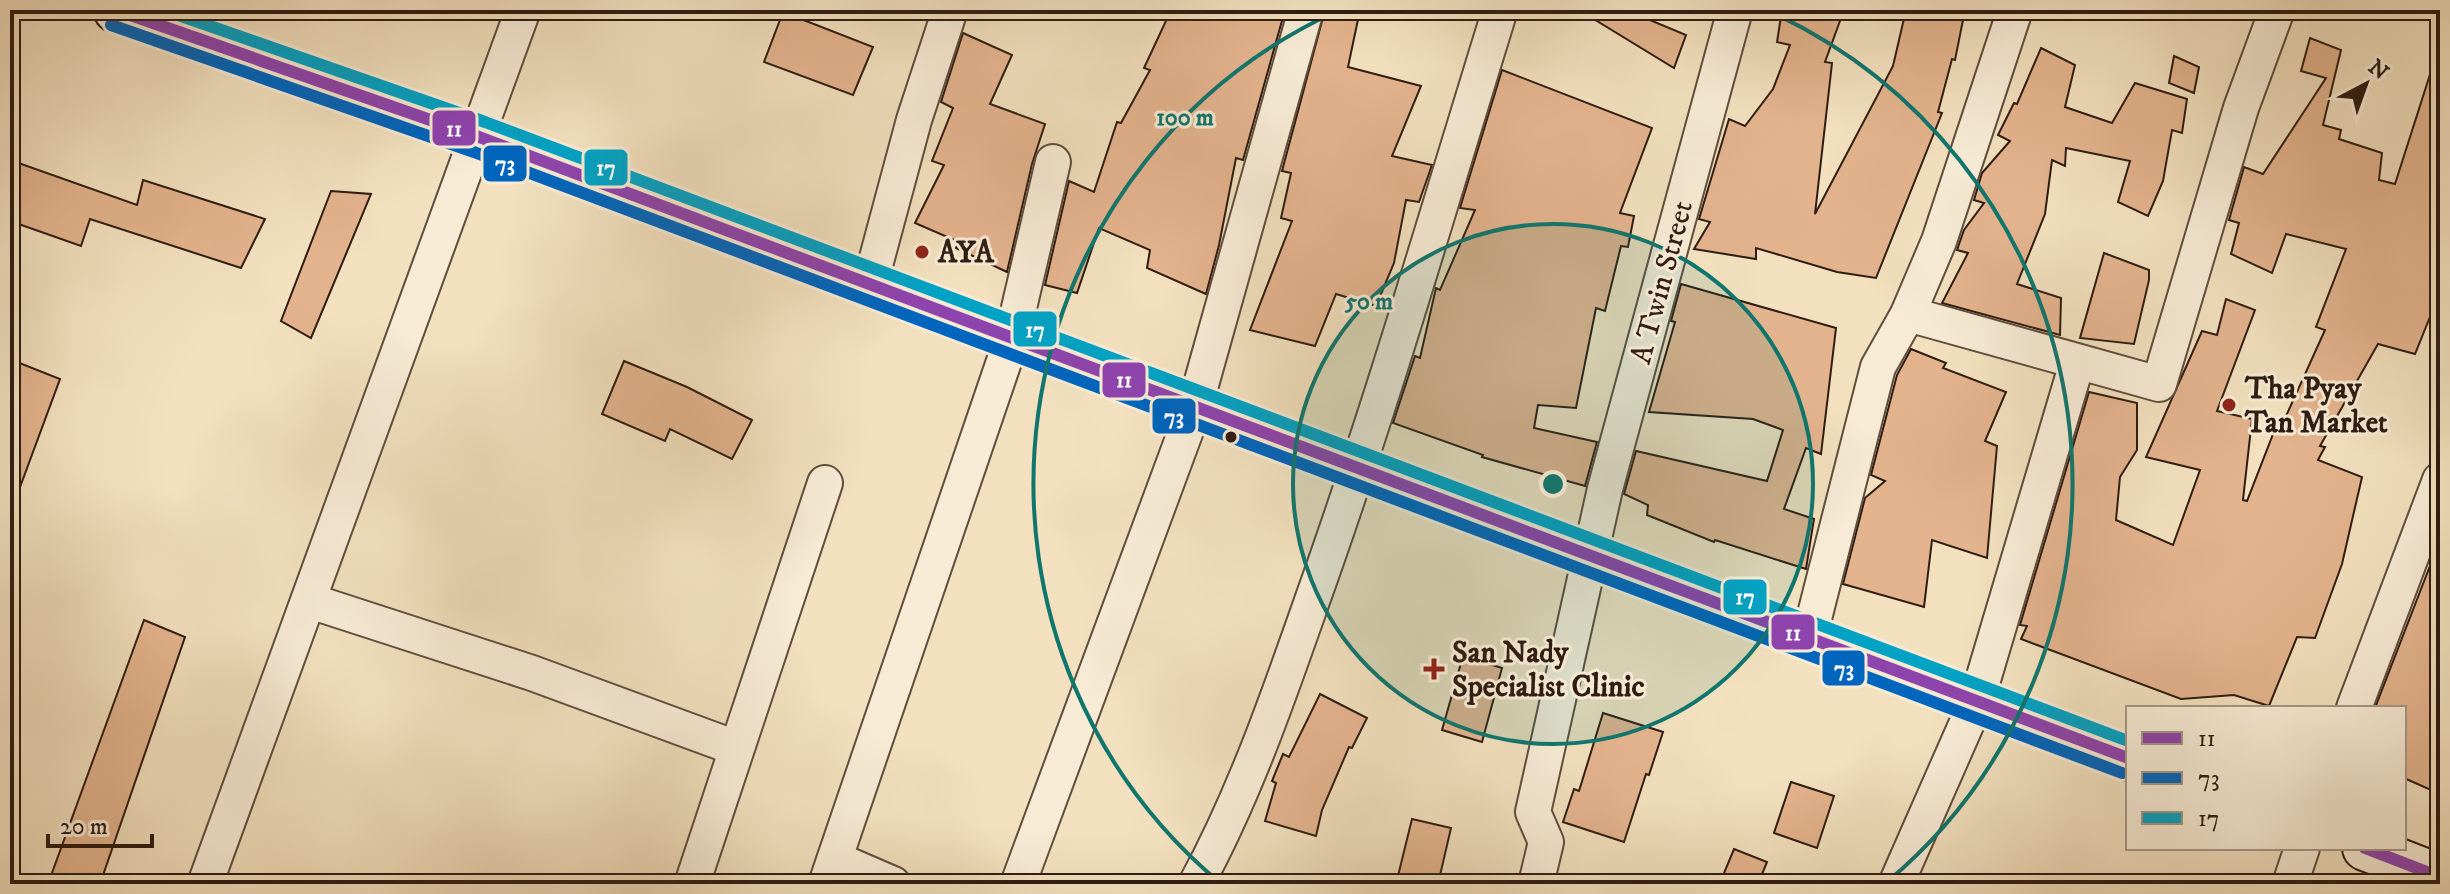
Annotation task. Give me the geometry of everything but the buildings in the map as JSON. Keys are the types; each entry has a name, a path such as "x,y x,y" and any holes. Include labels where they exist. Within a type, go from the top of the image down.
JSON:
{"main road":[{"path":"116,10 479,137 2126,757"},
{"path":"2370,850 2440,877"}],"street":[{"path":"205,884 523,10"},
{"path":"870,284 914,120 950,10"},
{"path":"1018,884 1195,406 1306,10"},
{"path":"1196,884 1241,788 1283,684 1360,468 1500,10"},
{"name":"A Twin Street","path":"1536,884 1546,842 1533,812 1605,489 1735,10"},
{"path":"1809,638 1878,367 1908,314 1939,241 2015,10"},
{"path":"1908,314 2159,384 2241,108 2277,10"},
{"path":"893,884 830,872 1012,338 1053,162"},
{"path":"1896,884 1977,700 2077,363"},
{"path":"692,884 825,483"},
{"path":"2355,706 2439,485"},
{"path":"310,601 532,673 736,748"},
{"path":"2290,884 2301,850"}],"transit line":[{"name":"11","path":"116,10 479,137 2126,757"},
{"name":"17","path":"164,10 485,122 2126,740"},
{"name":"73","path":"111,25 474,152 2122,773"},
{"name":"11","path":"2370,850 2440,877"}],"place":[{"name":"AYA","path":"922,252"},
{"name":"Tha Pyay Tan Market","path":"2229,405"},
{"name":"San Nady Specialist Clinic","path":"1434,669"}]}
